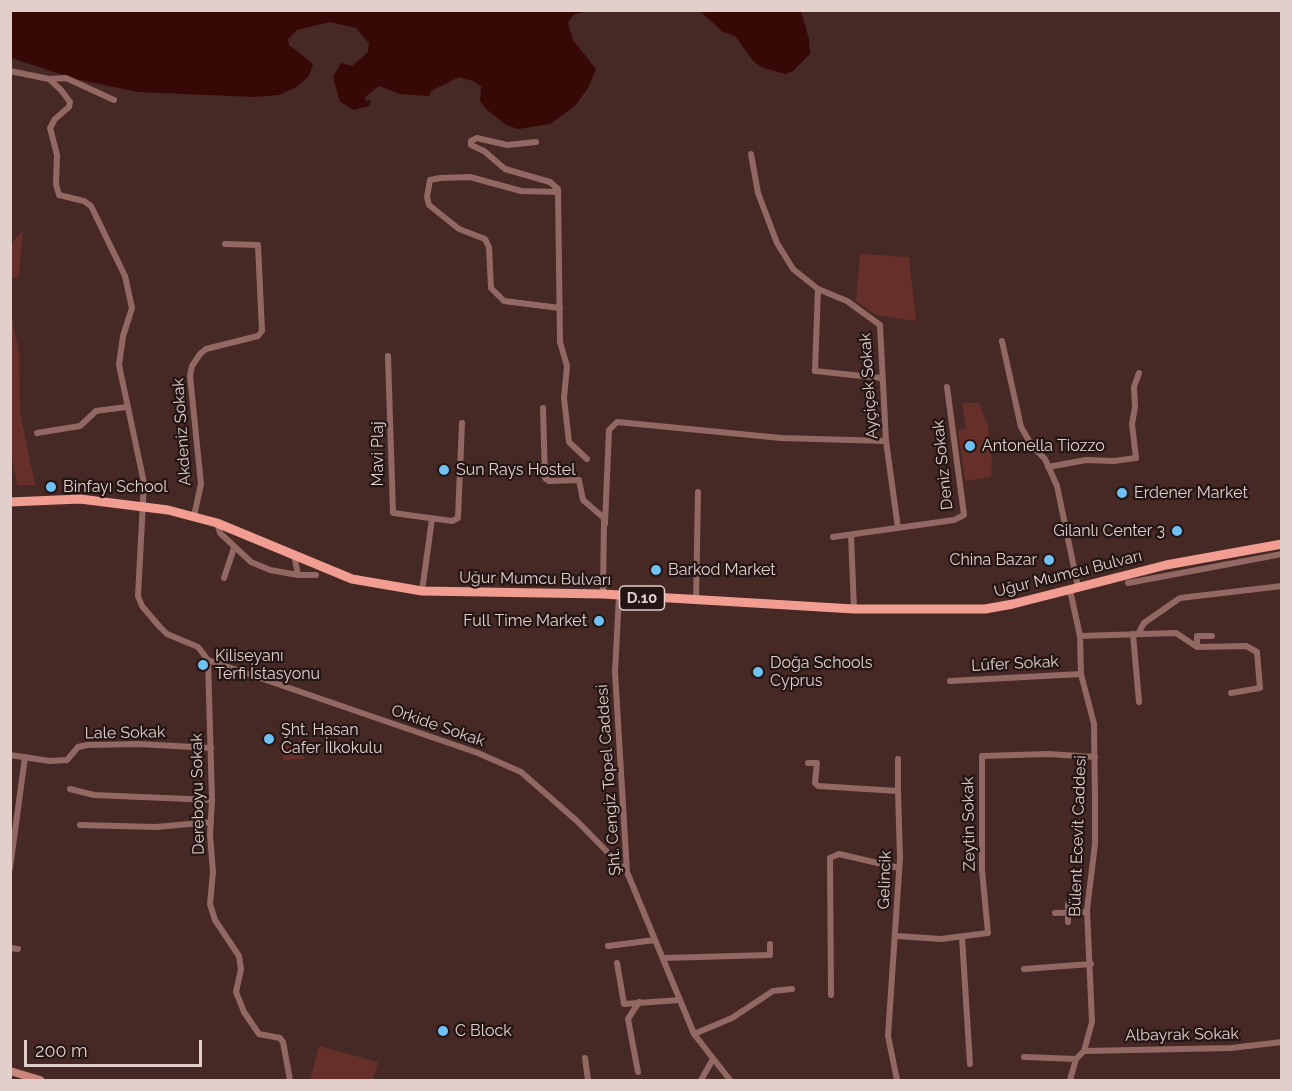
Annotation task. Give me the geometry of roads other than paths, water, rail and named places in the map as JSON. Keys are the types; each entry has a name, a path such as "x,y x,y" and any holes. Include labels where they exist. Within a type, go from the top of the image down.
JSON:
{"main road":[{"name":"Uğur Mumcu Bulvarı","path":"10,502 80,499 143,506 194,516 217,523 352,579 422,591 603,594 854,609 985,609 1166,565 1281,544"}],"street":[{"path":"10,71 49,79 66,78 114,100"},
{"path":"49,79 70,102 69,107 55,119 50,128 57,155 56,184 59,195 84,201 91,206 125,276 132,302 119,351 119,365 142,475 143,506 137,583 142,606 168,634 198,647 208,660"},
{"path":"536,142 507,145 474,138 471,145 484,151 505,169 550,182 558,192 560,342 567,366 564,398 569,442 587,459"},
{"name":"Ayçiçek Sokak","path":"751,154 758,193 777,243 793,269 818,289 847,301 880,326 886,441 898,528"},
{"path":"558,192 521,191 462,178 430,180 428,197 429,205 459,229 485,239 489,247 491,288 504,302 560,308"},
{"name":"Akdeniz Sokak","path":"194,516 201,484 190,376 192,366 206,349 258,336 262,331 258,245 225,244"},
{"path":"818,289 815,372 881,378"},
{"name":"Bülent Ecevit Caddesi","path":"1002,341 1021,427 1048,467 1057,486 1074,589 1080,636 1081,674 1094,724 1095,844 1087,912 1092,1022 1084,1051 1076,1059 1070,1080"},
{"name":"Mavi Plaj","path":"388,356 393,513 432,519"},
{"path":"1048,467 1086,460 1114,461 1136,458 1132,424 1135,407 1134,387 1138,373"},
{"name":"Deniz Sokak","path":"833,537 954,520 964,515 947,387"},
{"path":"37,433 80,426 96,411 126,407"},
{"path":"543,408 545,478 549,481 579,480 583,500 602,514 605,524"},
{"path":"603,594 609,430 616,422 782,438 886,441"},
{"path":"422,591 432,519 452,521 459,515 462,423"},
{"path":"696,601 698,492"},
{"path":"217,523 220,533 251,562 270,570 298,575 316,575"},
{"path":"851,535 854,609"},
{"path":"224,578 234,548"},
{"path":"1128,584 1281,554"},
{"path":"294,555 298,575"},
{"path":"1139,702 1135,634 1144,623 1180,598 1281,586"},
{"name":"Şht. Cengiz Topel Caddesi","path":"619,596 615,672 627,872 694,1034 730,1080"},
{"path":"1080,636 1176,633 1197,647 1246,646 1257,652 1260,688 1231,693"},
{"path":"1197,647 1197,636 1212,636"},
{"name":"Dereboyu Sokak","path":"208,660 213,872 210,904 215,920 239,956 241,969 236,992 255,1031 280,1038 283,1042 290,1080"},
{"name":"Orkide Sokak","path":"208,660 342,705 396,727 478,753 521,772 577,821 627,872"},
{"name":"Lűfer Sokak","path":"950,681 1081,674"},
{"name":"Lale Sokak","path":"10,755 67,760 78,747 87,745 139,744 211,748"},
{"name":"Zeytin Sokak","path":"962,937 988,933 982,870 982,756 1048,754 1095,757"},
{"path":"10,868 25,757"},
{"name":"Gelincik","path":"897,1080 888,1036 897,936 898,759"},
{"path":"808,763 817,764 815,783 818,786 898,791"},
{"path":"70,789 94,795 212,800"},
{"path":"80,825 156,827 211,822"},
{"path":"831,995 830,858 839,854 899,868"},
{"path":"1068,904 1068,922"},
{"path":"1054,913 1087,912"},
{"path":"897,936 941,939 962,937 970,1064"},
{"path":"608,946 655,940"},
{"path":"663,958 770,955 770,944"},
{"path":"10,948 18,949"},
{"path":"617,963 624,1004 680,1000"},
{"path":"1024,969 1091,964"},
{"path":"694,1034 732,1018 773,991 792,989"},
{"path":"638,1072 628,1019 639,1002"},
{"name":"Albayrak Sokak","path":"1084,1051 1231,1048 1281,1042"},
{"path":"1024,1057 1076,1059"},
{"path":"585,1058 588,1080"},
{"path":"701,1080 713,1059"},
{"path":"10,1071 40,1080"}],"place":[{"name":"Antonella Tiozzo","path":"970,446"},
{"name":"Sun Rays Hostel","path":"444,470"},
{"name":"Binfayı School","path":"51,487"},
{"name":"Erdener Market","path":"1122,493"},
{"name":"Gilanlı Center 3","path":"1177,531"},
{"name":"China Bazar","path":"1049,560"},
{"name":"Barkod Market","path":"656,570"},
{"name":"Full Time Market","path":"599,621"},
{"name":"Kiliseyanı Terfi İstasyonu","path":"203,665"},
{"name":"Doğa Schools Cyprus","path":"758,672"},
{"name":"Şht. Hasan Cafer İlkokulu","path":"269,739"},
{"name":"C Block","path":"443,1031"}]}
